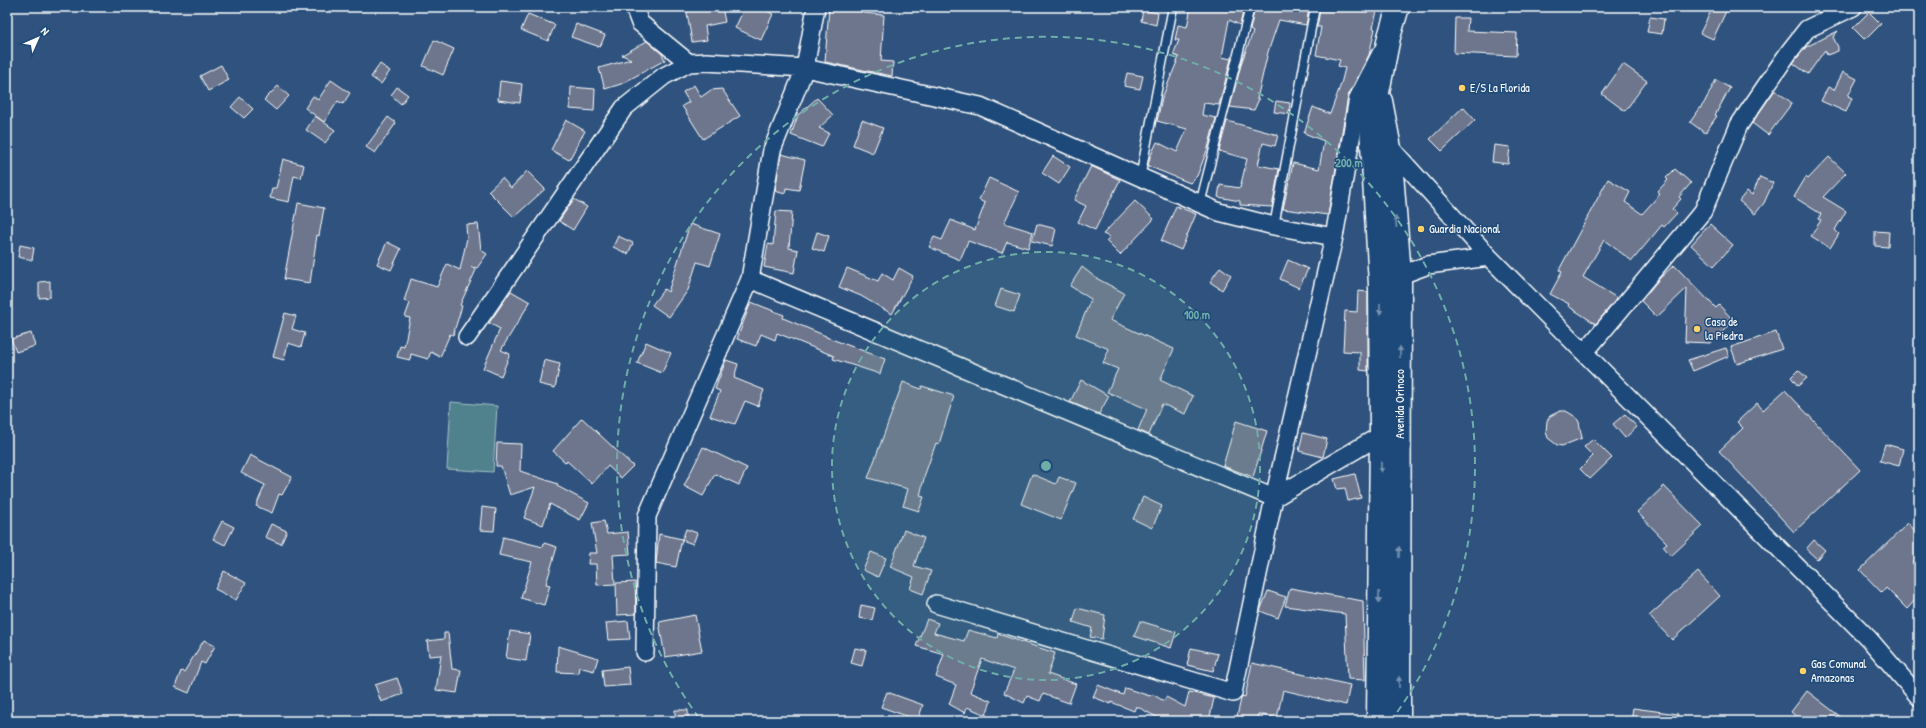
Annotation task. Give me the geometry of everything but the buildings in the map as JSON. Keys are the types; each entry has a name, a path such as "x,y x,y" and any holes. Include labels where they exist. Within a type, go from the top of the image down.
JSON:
{"street":[{"path":"634,7 640,24 689,64"},
{"path":"645,652 647,516 750,278 772,150 805,68 816,7"},
{"name":"Avenida Orinoco","path":"1378,721 1381,435 1380,284 1371,127 1389,37 1398,7"},
{"path":"1585,352 1703,211 1739,125 1789,52 1807,29 1853,7"},
{"path":"936,604 1233,693 1274,498 1334,237 1358,98 1389,37"},
{"path":"468,336 624,108 664,76 689,64 706,62 805,68 980,106 1219,212 1274,226 1334,237"},
{"name":"Avenida Orinoco","path":"1378,89 1390,148 1400,275 1399,721"},
{"path":"1371,127 1489,257 1869,638 1919,697"},
{"path":"1380,284 1428,265 1489,257"},
{"path":"750,278 1274,498"},
{"path":"1274,498 1381,435"}],"lane":[{"path":"1140,178 1173,7"},
{"path":"1200,204 1250,7"},
{"path":"1274,226 1315,7"}],"green space":[{"path":"451,402 497,406 493,472 447,469"}],"place":[{"name":"E/S La Florida","path":"1462,88"},
{"name":"Guardia Nacional","path":"1421,229"},
{"name":"Casa de la Piedra","path":"1697,329"},
{"name":"Gas Comunal Amazonas","path":"1803,671"}]}
